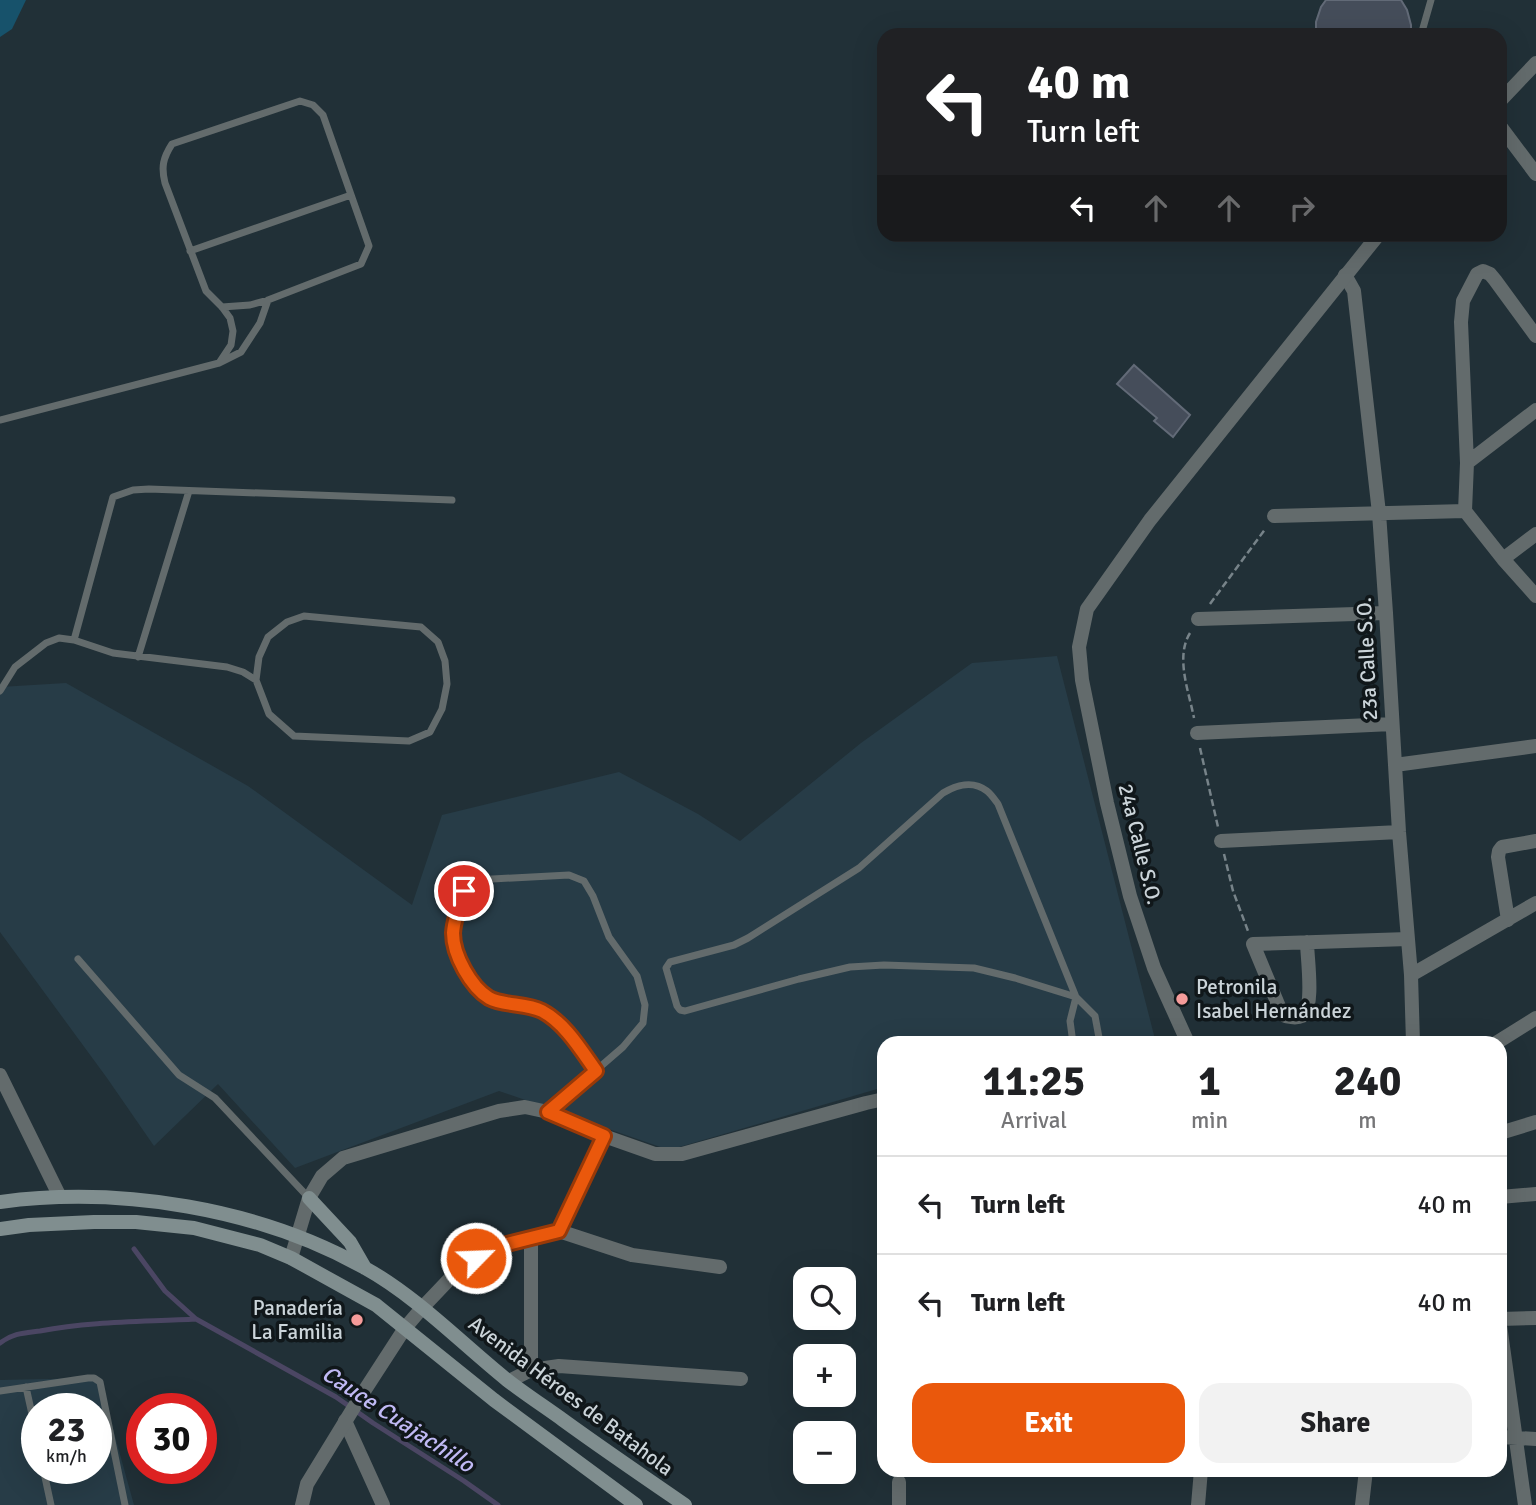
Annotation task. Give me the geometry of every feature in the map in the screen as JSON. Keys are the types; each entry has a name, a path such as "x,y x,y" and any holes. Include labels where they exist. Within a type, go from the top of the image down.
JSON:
{"main road":[{"name":"Avenida Héroes de Batahola","path":"0,1202 60,1197 159,1202 214,1211 296,1236 387,1281 509,1381 685,1505"},
{"path":"309,1198 350,1242 365,1268"},
{"path":"0,1229 29,1225 136,1222 194,1228 260,1245 291,1258 376,1305 494,1400 636,1505"}],"street":[{"path":"1507,94 1536,63"},
{"path":"1507,135 1536,174"},
{"name":"24a Calle S.O.","path":"1185,1036 1154,968 1130,896 1107,803 1082,680 1079,647 1087,609 1150,520 1372,242"},
{"path":"1536,336 1496,280 1483,271 1477,274 1464,301 1461,322 1467,463 1465,511 1536,596"},
{"name":"23a Calle S.O.","path":"1345,275 1354,291 1379,513 1411,975 1413,1036"},
{"path":"1467,463 1536,410"},
{"path":"1274,516 1465,511"},
{"path":"1503,559 1536,534"},
{"path":"1198,619 1386,613"},
{"path":"1197,733 1392,724"},
{"path":"1395,765 1536,746"},
{"path":"1221,841 1399,832"},
{"path":"1508,920 1499,851 1502,847 1536,841"},
{"path":"1411,975 1536,903"},
{"path":"1307,942 1310,1000 1308,1010 1302,1016 1293,1018 1285,1016 1280,1009 1253,944 1307,942 1408,939"},
{"path":"1507,1036 1536,1018"},
{"path":"0,1075 60,1197"},
{"path":"291,1258 309,1198 322,1176 343,1158 499,1111 525,1107 548,1112 655,1154 682,1154 877,1100"},
{"path":"0,1112 17,1109"},
{"path":"1507,1131 1536,1122"},
{"path":"559,1231 604,1136"},
{"path":"1507,1196 1536,1194"},
{"path":"302,1505 307,1484 405,1328 461,1267 491,1248 559,1231 632,1255 720,1267"},
{"path":"531,1237 531,1370"},
{"path":"1507,1319 1536,1318"},
{"path":"509,1381 531,1370 559,1366 741,1379"},
{"path":"1507,1374 1525,1505"},
{"path":"347,1418 383,1505"},
{"path":"1507,1437 1536,1439"},
{"path":"1198,1505 1200,1477"},
{"path":"1362,1505 1365,1477"},
{"path":"899,1482 899,1505"}],"lane":[{"path":"1423,28 1431,0"},
{"path":"219,363 230,345 233,331 230,318 206,291 165,183 162,169 164,156 172,144 300,101 313,105 323,115 369,246 361,264 268,300 250,305 222,307"},
{"path":"190,251 351,195"},
{"path":"0,420 219,363 240,352 260,323 268,300"},
{"path":"74,640 113,497 132,490 149,489 452,500"},
{"path":"138,657 189,491"},
{"path":"0,691 15,667 46,643 59,638 113,653 227,667 243,672 256,680 269,714 294,736 409,741 430,732 443,709 447,684 445,661 438,642 421,627 304,616 287,622 268,637 259,657 256,680"},
{"path":"1076,997 974,968 884,965 850,967 685,1011 677,1006 666,968 670,962 734,945 772,924 859,868 943,793 953,787 978,787 987,791 998,804 1076,997 1095,1016 1099,1036"},
{"path":"548,1112 596,1071 623,1047 643,1023 645,1004 637,976 609,937 593,896 584,881 569,875 474,880 464,891 453,936 459,958 473,985 490,999 541,1011 566,1030 596,1071"},
{"path":"78,959 179,1075 215,1098 309,1198"},
{"path":"1072,1036 1070,1021 1076,997"},
{"path":"0,1391 88,1378 100,1382 125,1505"},
{"path":"26,1387 27,1393"},
{"path":"46,1484 51,1505"}],"shaded area":[{"path":"0,0 26,0 12,29 0,37"},
{"path":"1057,656 1154,1036 877,1036 877,1089 669,1150 499,1091 295,1168 218,1084 154,1146 0,932 0,687 66,683 248,786 412,905 442,815 619,772 698,814 740,841 861,743 972,663"},
{"path":"94,1378 100,1382 103,1393 21,1393 21,1484 112,1484 112,1425 126,1484 134,1505 0,1505 0,1380"}],"building":[{"path":"1326,0 1401,0 1407,10 1411,28 1316,28 1321,7"},
{"path":"1134,365 1190,415 1173,437 1154,421 1157,418 1117,384"}],"waterway":[{"name":"Cauce Cuajachillo","path":"134,1249 165,1291 196,1319 336,1397 498,1505"},
{"name":"Cauce Cuajachillo","path":"0,1343 19,1334 79,1325 196,1319"}],"place":[{"name":"Petronila Isabel Hernández","path":"1182,999"},
{"name":"Panadería La Familia","path":"357,1320"}],"route":[{"path":"464,891 453,936 459,958 473,985 490,999 541,1011 566,1030 596,1071 548,1112 604,1136 559,1231 491,1248 476,1258"}]}
